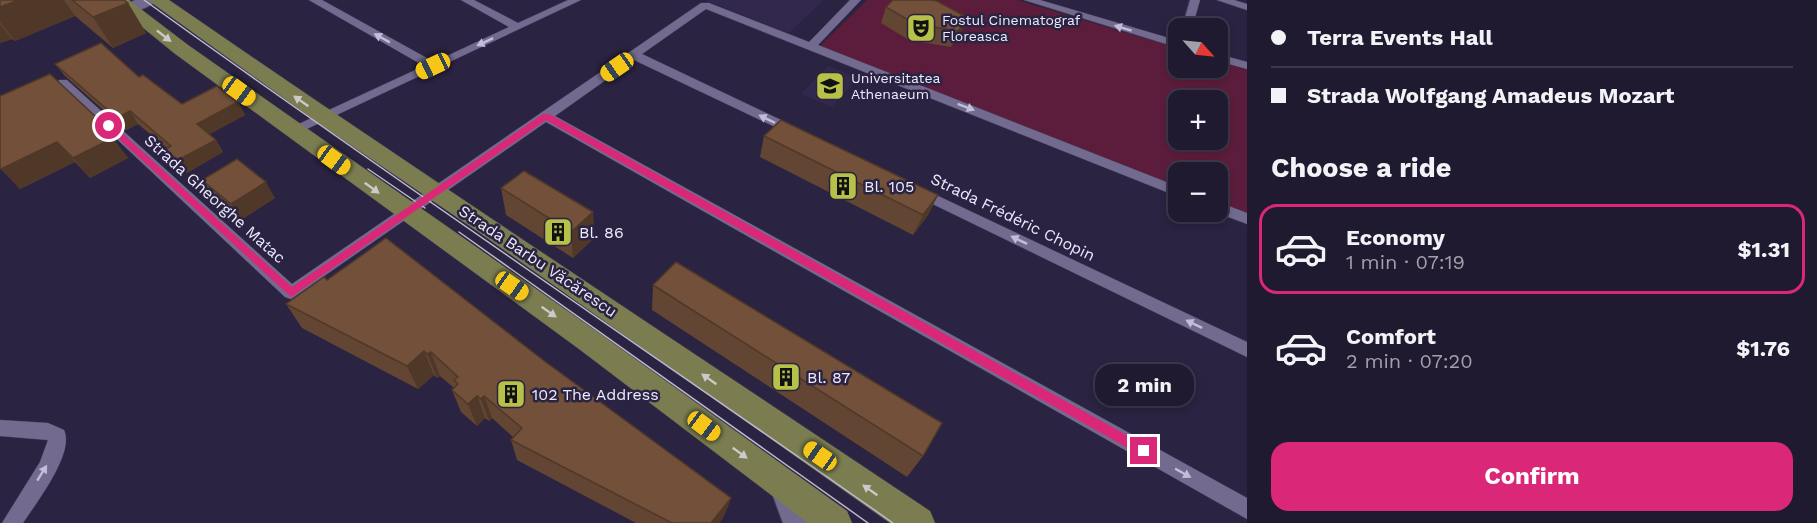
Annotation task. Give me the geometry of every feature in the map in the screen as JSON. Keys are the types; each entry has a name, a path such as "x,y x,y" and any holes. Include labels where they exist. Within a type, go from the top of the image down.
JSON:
{"main road":[{"name":"Strada Barbu Văcărescu","path":"158,0 324,117 595,299 918,523"},
{"name":"Strada Barbu Văcărescu","path":"132,3 294,131 589,341 836,523"}],"street":[{"path":"314,0 433,66"},
{"path":"466,0 518,27"},
{"path":"294,131 576,0"},
{"path":"810,46 856,0"},
{"path":"1029,0 1168,42"},
{"path":"1190,18 1195,0"},
{"path":"1222,0 1247,7"},
{"path":"408,212 705,5 1168,188"},
{"path":"634,55 807,138"},
{"path":"1228,60 1247,66"},
{"name":"Strada Gheorghe Matac","path":"63,83 291,293 408,212"},
{"path":"546,116 1247,509"},
{"name":"Strada Frédéric Chopin","path":"904,185 1247,350"},
{"path":"1228,211 1247,219"},
{"path":"0,428 48,431 58,436 58,445 51,459 12,523"},
{"path":"783,484 798,523"}],"shaded area":[{"path":"705,0 824,0 789,33"},
{"path":"867,0 1017,0 1168,46 1168,78 1228,78 1228,64 1247,70 1247,214 1228,207 1228,162 1168,162 1168,183 820,46"},
{"name":"Universitatea Athenaeum","path":"828,66 858,78 832,107 801,94"}],"building":[{"path":"0,0 19,0 0,7"},
{"path":"72,0 124,0 128,3 93,17"},
{"path":"893,0 937,1 968,18 958,31 915,24 886,7"},
{"path":"101,43 139,77 143,75 182,104 217,86 238,102 197,124 216,140 178,160 165,149 171,146 130,111 117,118 55,64"},
{"path":"50,74 96,117 93,119 113,138 73,158 57,142 1,169 0,96"},
{"path":"781,120 938,195 923,215 764,136"},
{"path":"237,159 266,182 231,204 202,180"},
{"path":"524,171 593,212 571,232 501,188"},
{"name":"102 The Address","path":"386,238 543,360 731,498 711,523 672,523 511,440 522,428 484,396 481,399 477,396 468,404 452,390 458,384 454,380 458,377 431,352 427,354 424,351 407,366 286,304 324,277 327,280"},
{"path":"676,262 942,423 923,456 653,285"}],"tram line":[{"path":"144,0 893,523"},
{"path":"368,169 425,208"},
{"path":"459,232 868,523"}],"place":[{"name":"Fostul Cinematograf Floreasca","path":"921,28"},
{"name":"Universitatea Athenaeum","path":"830,86"},
{"name":"Bl. 105","path":"843,186"},
{"name":"Bl. 86","path":"558,232"},
{"name":"Bl. 87","path":"786,377"},
{"name":"102 The Address","path":"511,394"}],"route":[{"path":"109,126 291,293 546,116 1144,451"}]}
